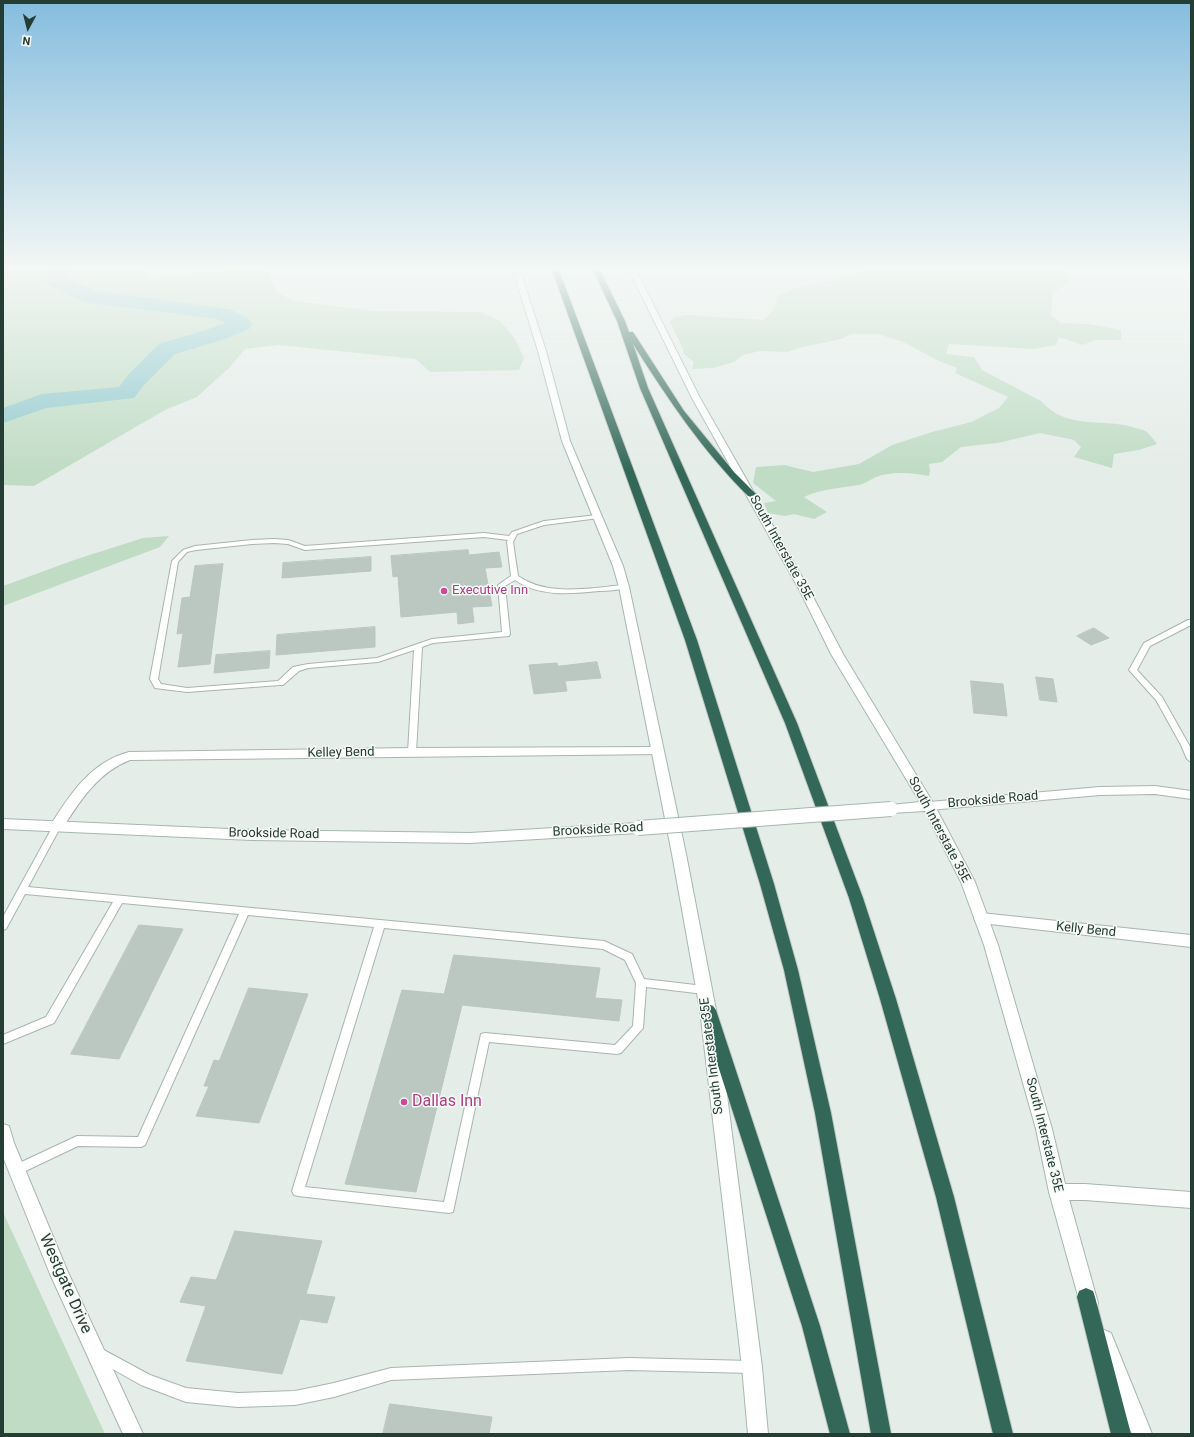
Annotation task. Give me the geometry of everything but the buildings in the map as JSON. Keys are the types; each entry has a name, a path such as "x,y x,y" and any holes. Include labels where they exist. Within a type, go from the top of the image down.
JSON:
{"highway":[{"path":"580,337 691,640 767,884 791,970 823,1113 881,1434"},
{"path":"627,337 644,388 791,723 856,898 888,999 945,1197 1003,1434"},
{"path":"632,337 681,412 731,474 751,494"},
{"path":"708,1010 811,1326 840,1434"},
{"path":"1086,1297 1121,1434"}],"main road":[{"name":"South Interstate 35E","path":"538,337 566,441 618,566 624,587 656,751 679,854 708,1010 752,1367 758,1434"},
{"name":"South Interstate 35E","path":"666,337 696,398 805,591 837,654 929,806 968,882 991,945 1044,1129 1058,1192 1086,1297 1137,1418 1142,1434"},
{"name":"Kelley Bend","path":"57,826 82,789 99,770 117,760 129,756 412,752 656,751"},
{"name":"Brookside Road","path":"3,824 252,835 470,838 638,828 929,806 1100,791 1155,790 1191,795"},
{"name":"Kelly Bend","path":"981,918 1191,941"},
{"name":"Westgate Drive","path":"3,1132 6,1143 59,1274 133,1434"},
{"path":"1058,1192 1085,1192 1191,1200"}],"lane":[{"path":"598,517 559,520 531,525 514,533 510,542 515,577 529,586 548,589 570,591 624,587"},
{"path":"512,538 484,535 305,548 298,547 293,543 272,542 195,548 185,551 175,561 154,679 158,686 187,690 280,683 296,669 308,666 378,660 432,641 506,634 501,585 515,577"},
{"path":"1191,622 1146,645 1133,670 1159,699 1185,745 1191,759"},
{"path":"412,752 418,646"},
{"path":"3,926 57,826"},
{"path":"22,890 604,945 629,957 641,983 638,1028 617,1050 485,1037 449,1208 298,1191 380,924"},
{"path":"3,1040 50,1020 120,899"},
{"path":"17,1170 77,1141 141,1142 245,911"},
{"path":"641,983 704,990"},
{"path":"94,1351 146,1380 186,1395 238,1400 295,1398 334,1390 391,1374 629,1364 752,1367"}],"green space":[{"path":"3,337 513,337 524,358 519,370 430,372 416,359 279,345 245,349 229,368 197,397 165,410 34,486 3,485"},
{"path":"678,337 845,337 802,347 788,352 760,351 743,355 734,362 713,368 692,369 694,362 684,354"},
{"path":"888,337 1059,337 1056,345 1034,349 949,344 946,354 974,357 982,370 1041,401 1051,410 1062,416 1084,422 1120,424 1133,427 1146,431 1157,444 1139,450 1114,454 1112,468 1074,457 1081,447 1074,440 1040,433 998,443 961,447 942,462 929,464 929,476 909,473 895,473 876,477 859,485 824,490 810,494 804,497 827,512 814,519 794,514 785,516 768,513 764,503 776,501 753,483 756,467 784,465 813,472 859,464 892,445 932,432 971,422 999,408 1008,397 955,373 957,368 939,361 903,342"},
{"path":"1059,337 1121,337 1121,340 1095,340 1083,345"},
{"path":"169,536 160,547 3,606 3,586 77,559 143,538"},
{"path":"3,1212 105,1434 3,1434"}],"waterway":[{"path":"3,416 42,401 126,393 136,380 167,349 207,337"}],"place":[{"name":"Executive Inn","path":"444,591"},
{"name":"Dallas Inn","path":"404,1102"}]}
